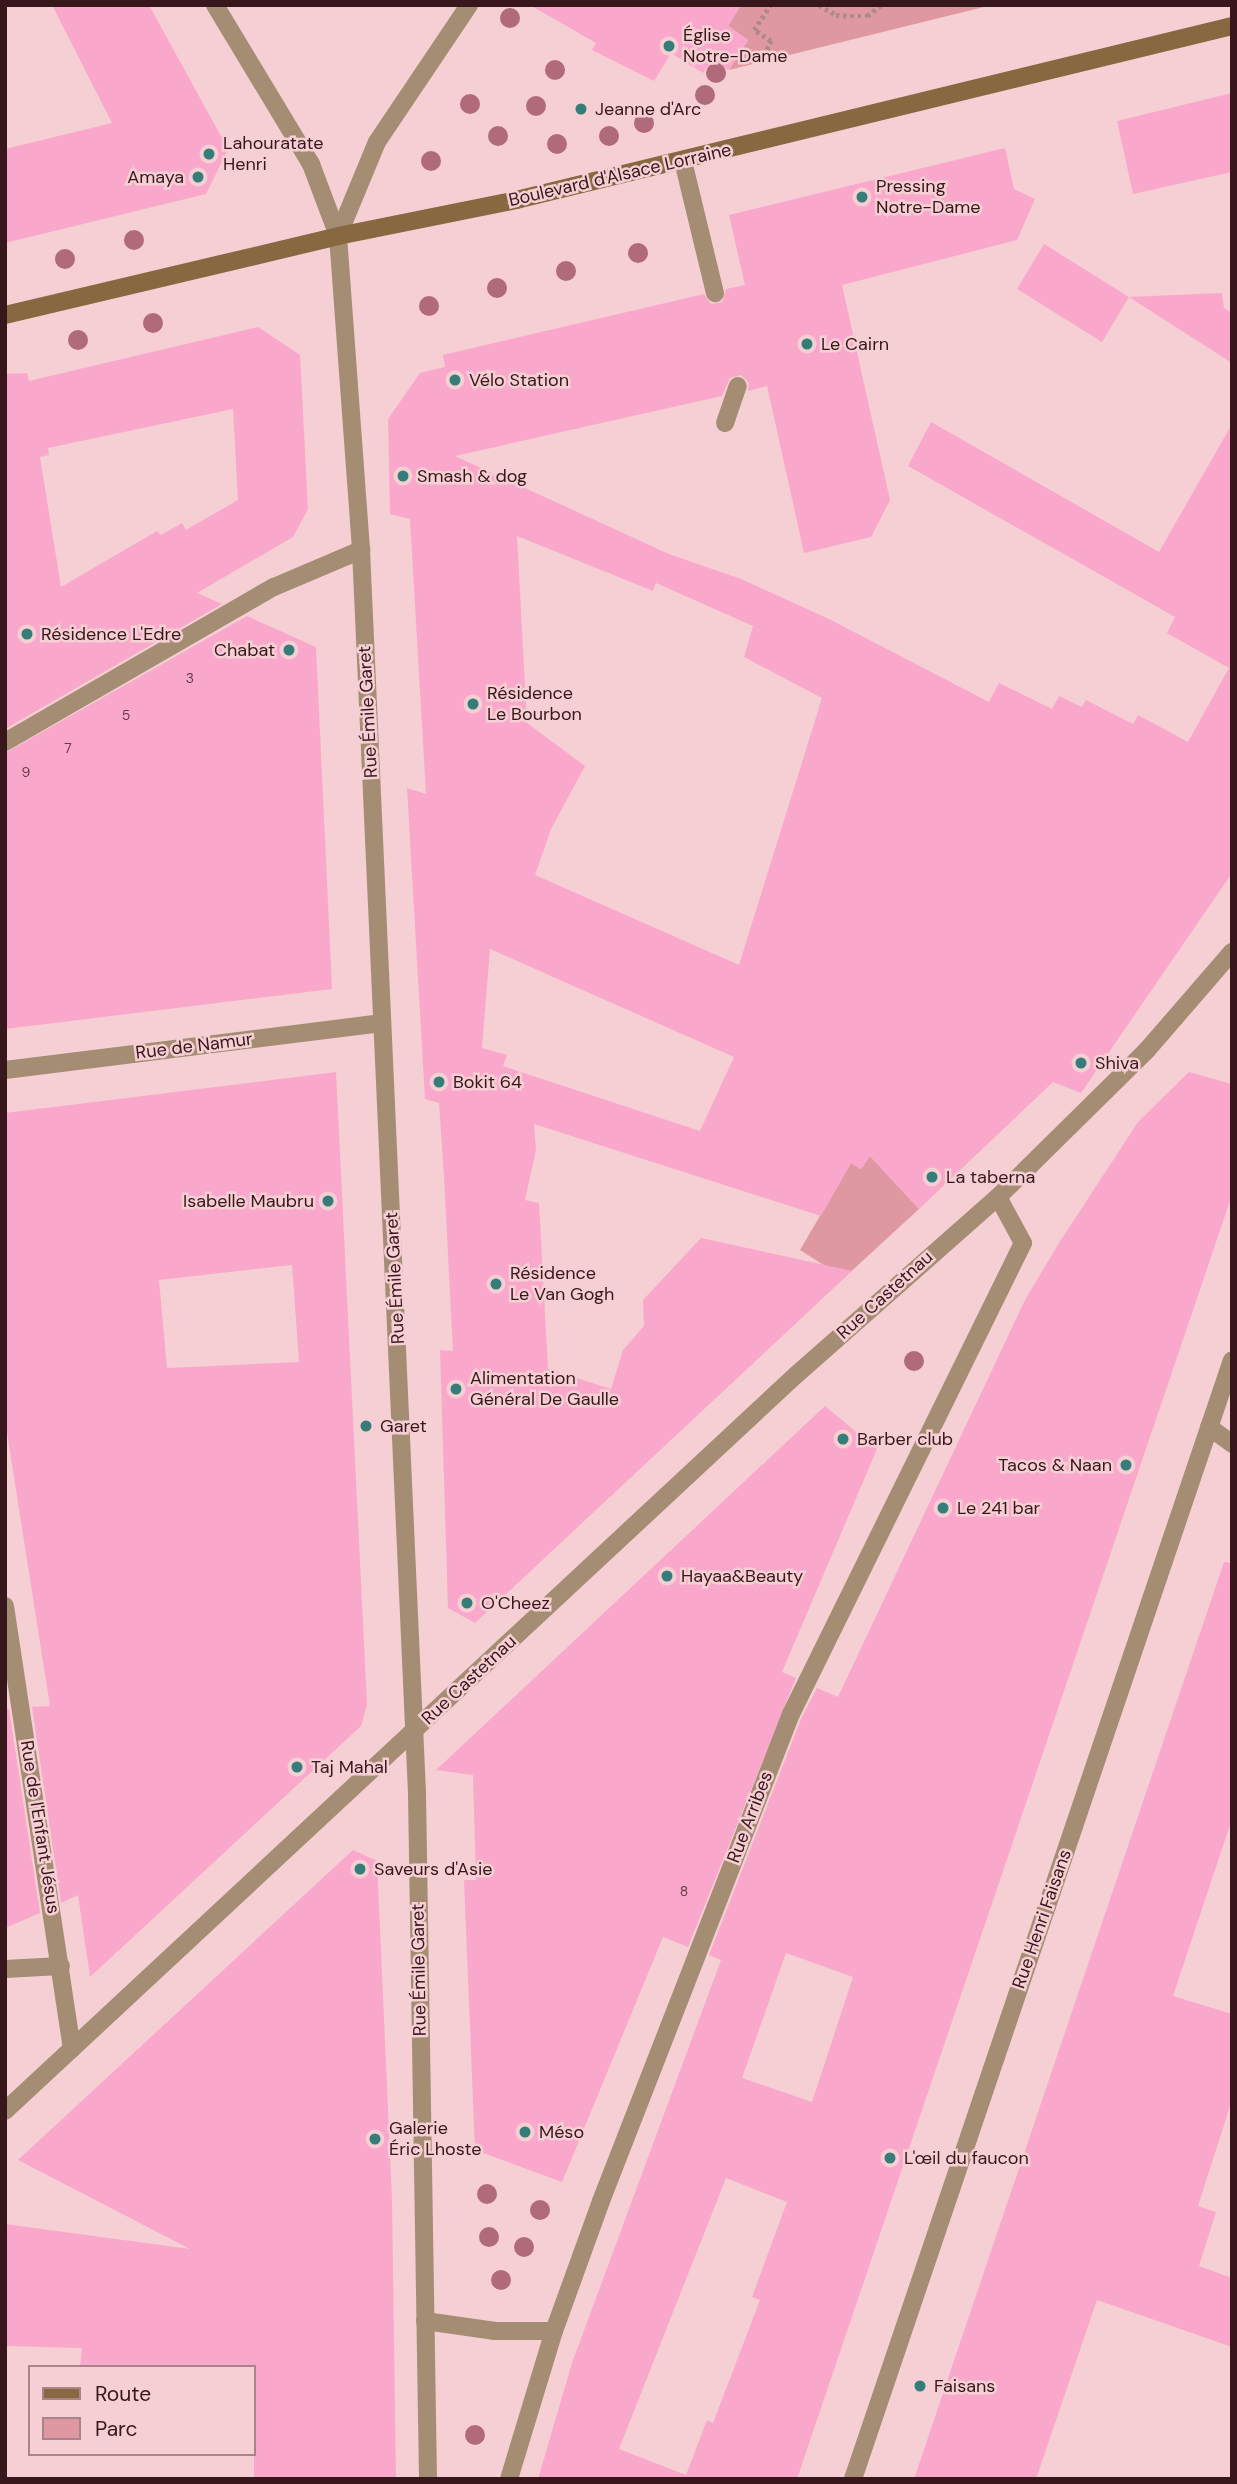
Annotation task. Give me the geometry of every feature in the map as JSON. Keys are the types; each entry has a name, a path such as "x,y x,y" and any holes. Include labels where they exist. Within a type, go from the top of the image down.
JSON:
{"main road":[{"name":"Boulevard d'Alsace Lorraine","path":"5,315 338,236 683,161 1232,26"}],"street":[{"path":"215,5 311,164 338,236"},
{"path":"338,236 377,142 469,5"},
{"path":"683,161 715,293"},
{"name":"Rue Émile Garet","path":"338,236 361,550 414,1731 428,2479"},
{"path":"725,423 738,386"},
{"path":"5,742 274,587 361,550"},
{"name":"Rue Castetnau","path":"5,2111 812,1360 998,1197 1147,1050 1232,952"},
{"name":"Rue de Namur","path":"5,1070 382,1023"},
{"name":"Rue Arribes","path":"554,2331 601,2201 790,1714 921,1442 1023,1243 998,1197"},
{"name":"Rue Henri Faisans","path":"853,2479 1232,1360"},
{"path":"1209,1427 1232,1444"},
{"name":"Rue de l'Enfant Jésus","path":"5,1606 72,2049"},
{"path":"5,1969 61,1966"},
{"path":"425,2321 495,2331 554,2331 509,2479"}],"path":[{"path":"760,62 771,41 754,30 770,5"},
{"path":"819,5 836,15 851,16 867,16 881,5"}],"green space":[{"path":"741,5 992,5 729,70 748,40 728,26"},
{"path":"870,1156 919,1209 844,1278 800,1250 851,1163 861,1169"}],"building":[{"path":"52,5 149,5 228,149 206,194 5,243 5,149 112,123"},
{"name":"Église Notre-Dame","path":"530,5 741,5 728,26 748,40 729,70 712,60 703,73 671,53 654,81 592,50 596,43"},
{"path":"1232,93 1232,172 1133,194 1117,121"},
{"path":"1005,148 1014,189 1035,199 1017,240 842,285 890,500 871,537 804,553 767,386 748,391 749,383 741,375 730,378 722,396 455,456 669,554 741,579 829,619 989,702 999,683 1052,709 1059,696 1082,707 1086,700 1133,724 1138,715 1188,742 1229,668 1167,633 1175,617 908,466 931,422 1159,552 1232,424 1232,873 1081,1093 1053,1082 919,1209 870,1156 861,1169 851,1163 821,1216 534,1124 536,1150 525,1200 539,1203 548,1369 611,1389 623,1350 644,1326 643,1300 701,1238 852,1271 475,1623 448,1608 440,1350 453,1351 439,1103 425,1099 407,788 426,794 410,519 390,514 388,419 420,373 445,367 443,355 704,294 711,304 722,302 726,289 745,285 729,215","holes":["517,536 653,591 656,583 753,626 744,657 822,698 739,965 535,875 551,829 585,766 527,723","490,949 734,1057 700,1131 503,1066 507,1055 482,1048"]},
{"path":"1044,244 1129,297 1102,342 1017,289"},
{"path":"1222,293 1224,308 1232,313 1232,363 1129,297"},
{"path":"258,327 300,355 308,509 293,537 197,593 222,604 5,729 5,374 27,373 29,381","holes":["233,409 238,500 186,530 182,523 161,535 157,531 61,587 40,457 49,455 48,448"]},
{"path":"247,616 316,647 332,989 5,1029 5,753"},
{"path":"336,1072 367,1705 361,1726 90,1977 78,1895 61,1903 32,1707 50,1706 5,1420 5,1113","holes":["292,1265 299,1362 167,1368 159,1280"]},
{"path":"1189,1072 1232,1084 1232,1195 797,2479 538,2479 572,2363 721,1960 709,1955 801,1719 817,1688 838,1697 1025,1300 1138,1122","holes":["786,1953 853,1977 812,2102 742,2078","726,2178 787,2202 752,2297 760,2300 713,2423 707,2420 686,2475 619,2449"]},
{"path":"825,1406 877,1449 782,1672 796,1678 688,1947 663,1937 562,2182 475,2150 464,1880 476,1880 473,1775 436,1770"},
{"path":"1224,1562 1232,1563 1232,1819 1173,1996 1232,2014 1232,2100 1198,2206 1216,2212 1199,2266 1232,2278 1232,2347 1097,2300 1036,2479 914,2479"},
{"path":"5,1709 9,1709 40,1913 5,1928"},
{"path":"353,1850 377,1861 392,2200 396,2479 254,2479 256,2365 80,2365 82,2348 5,2346 5,2224 190,2249 18,2160"}],"place":[{"name":"Église Notre-Dame","path":"669,46"},
{"name":"Jeanne d'Arc","path":"581,109"},
{"name":"Lahouratate Henri","path":"209,154"},
{"name":"Amaya","path":"198,177"},
{"name":"Pressing Notre-Dame","path":"862,197"},
{"name":"Le Cairn","path":"807,344"},
{"name":"Vélo Station","path":"455,380"},
{"name":"Smash & dog","path":"403,476"},
{"name":"Résidence L'Edre","path":"27,634"},
{"name":"Chabat","path":"289,650"},
{"name":"Résidence Le Bourbon","path":"473,704"},
{"name":"Shiva","path":"1081,1063"},
{"name":"Bokit 64","path":"439,1082"},
{"name":"La taberna","path":"932,1177"},
{"name":"Isabelle Maubru","path":"328,1201"},
{"name":"Résidence Le Van Gogh","path":"496,1284"},
{"name":"Alimentation Général De Gaulle","path":"456,1389"},
{"name":"Garet","path":"366,1426"},
{"name":"Barber club","path":"843,1439"},
{"name":"Tacos & Naan","path":"1126,1465"},
{"name":"Le 241 bar","path":"943,1508"},
{"name":"Hayaa&Beauty","path":"667,1576"},
{"name":"O'Cheez","path":"467,1603"},
{"name":"Taj Mahal","path":"297,1767"},
{"name":"Saveurs d'Asie","path":"360,1869"},
{"name":"Méso","path":"525,2132"},
{"name":"Galerie Éric Lhoste","path":"375,2139"},
{"name":"L'œil du faucon","path":"890,2158"},
{"name":"Faisans","path":"920,2386"}]}
